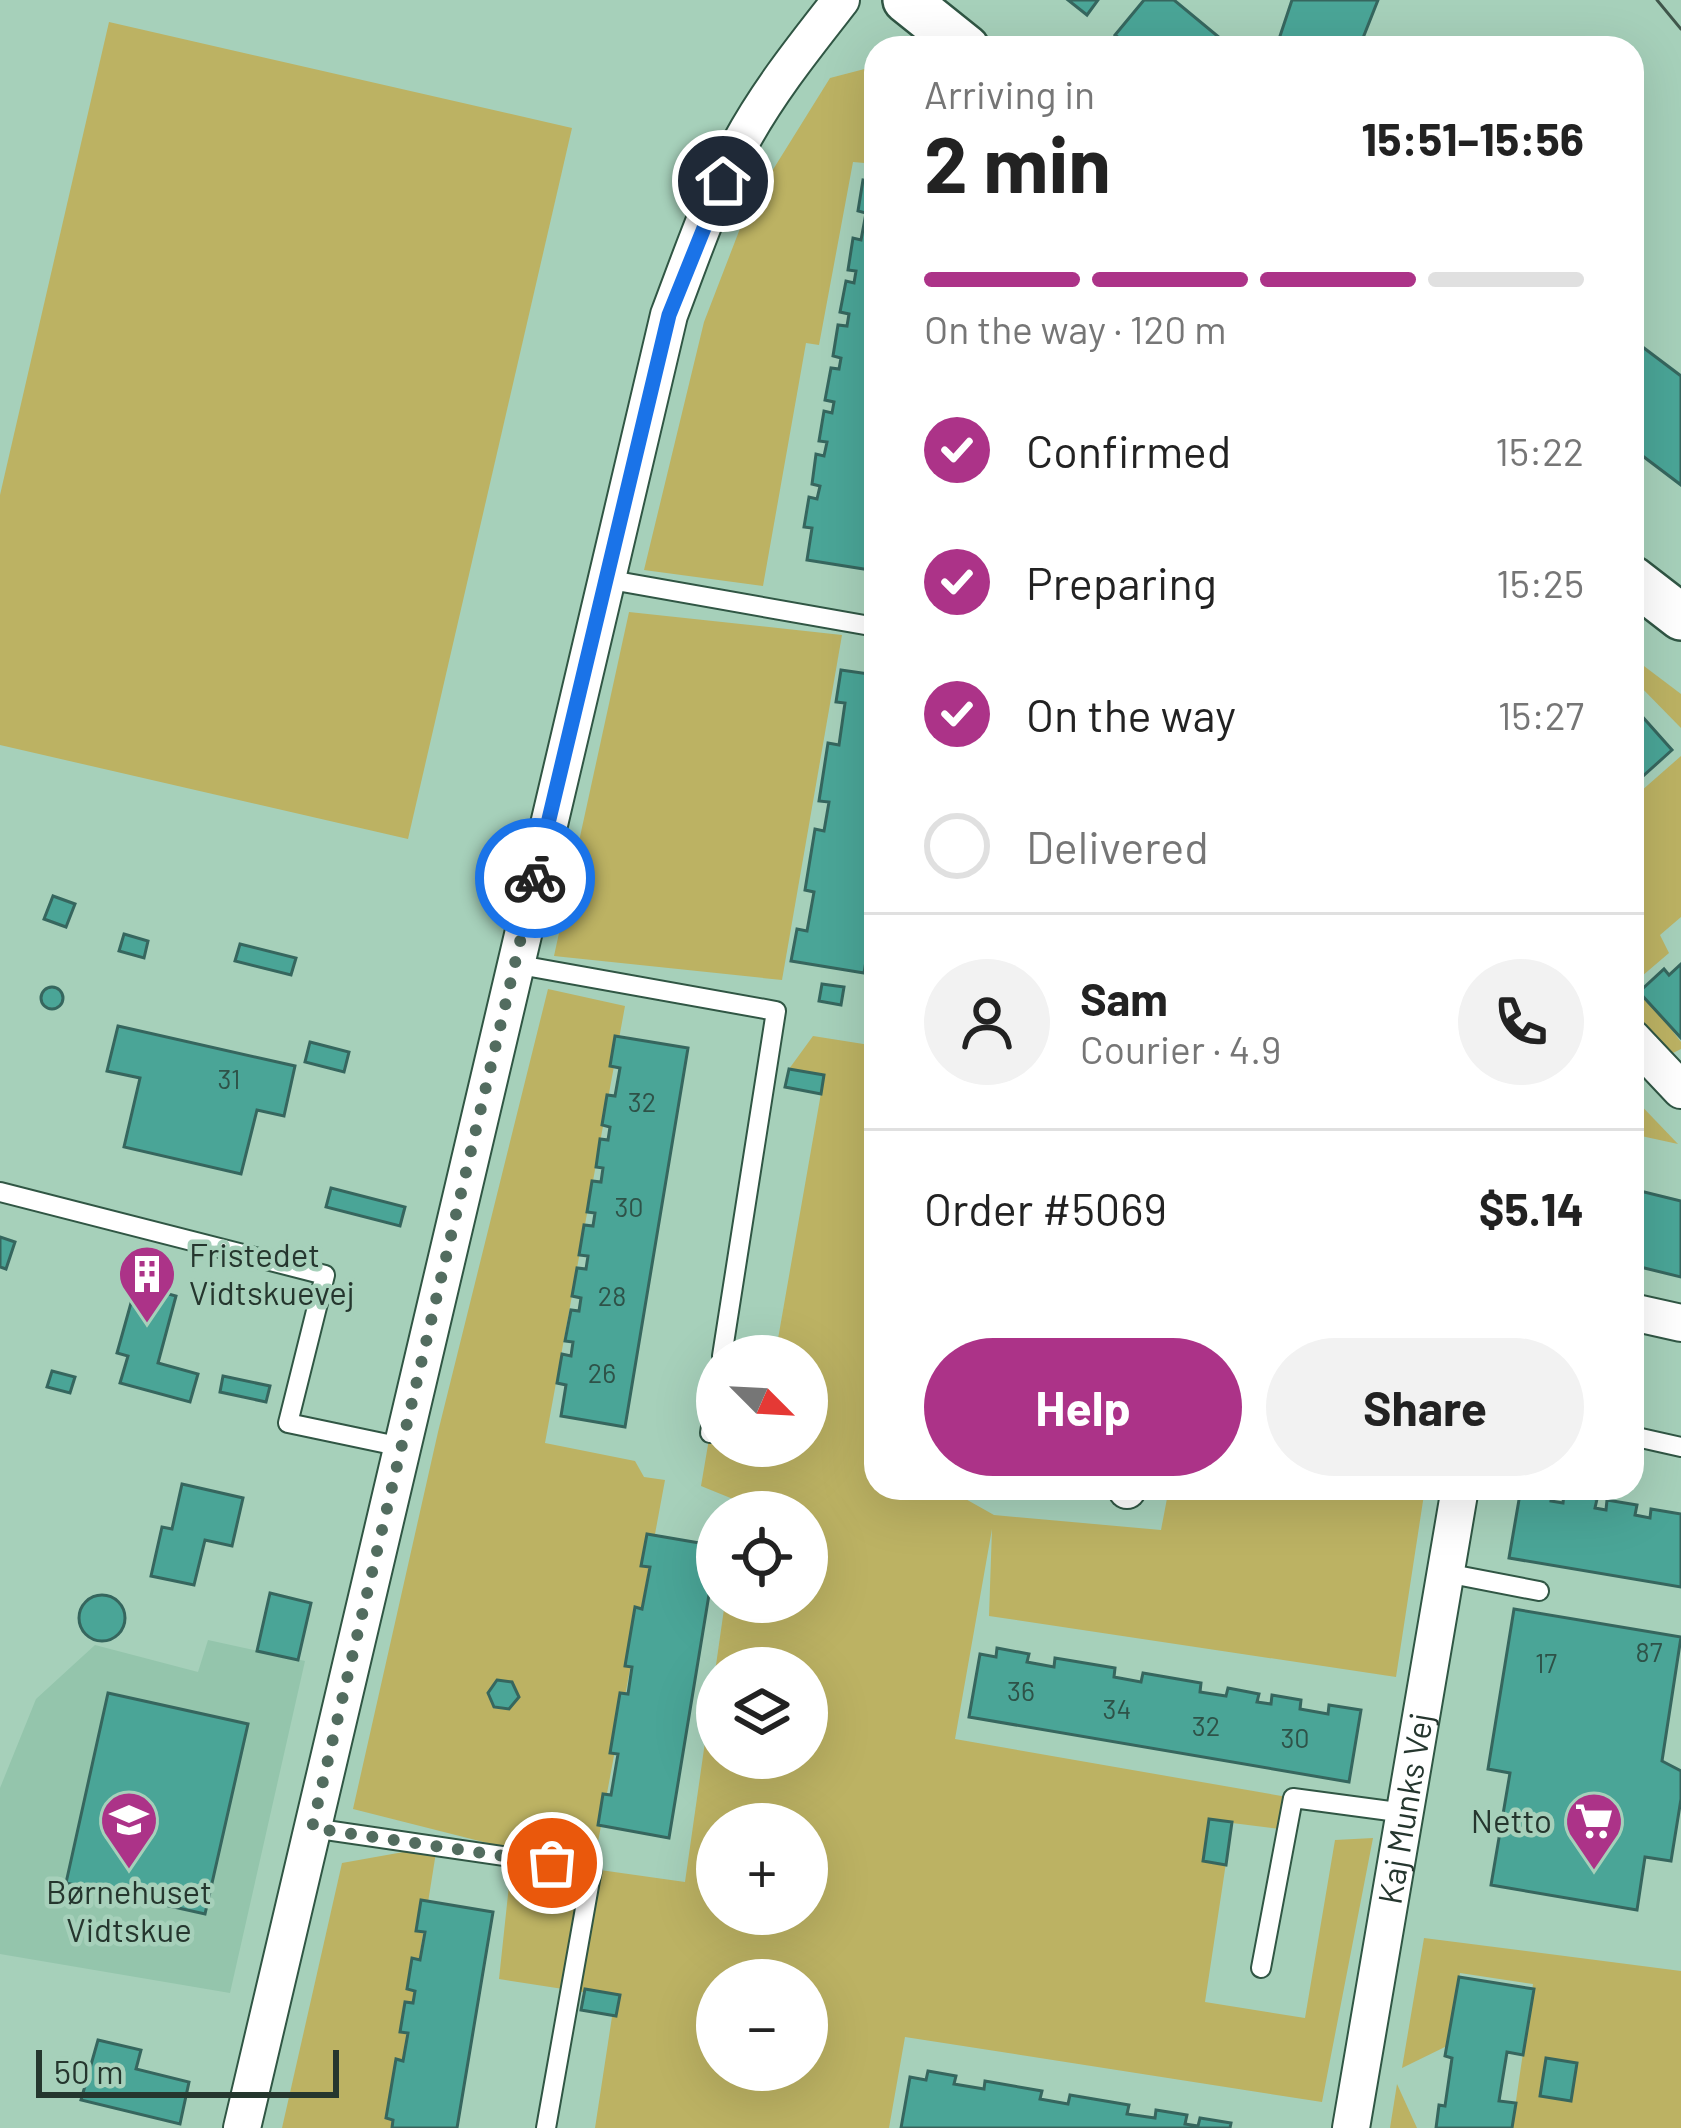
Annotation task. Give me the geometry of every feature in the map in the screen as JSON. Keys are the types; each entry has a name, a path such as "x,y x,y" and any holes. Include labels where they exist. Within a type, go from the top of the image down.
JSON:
{"street":[{"path":"242,2128 669,315 740,144 779,80 841,0"},
{"path":"906,0 951,36"},
{"path":"1644,588 1681,617"},
{"path":"1644,1051 1681,1090"},
{"path":"1644,1315 1681,1323"},
{"name":"Kaj Munks Vej","path":"1351,2128 1458,1500"}],"lane":[{"path":"605,579 864,625"},
{"path":"514,964 776,1011 725,1335"},
{"path":"0,1192 325,1274 288,1423 402,1447"},
{"path":"1644,1439 1681,1447"},
{"path":"1446,1573 1539,1591"},
{"path":"1261,1968 1293,1798 1405,1813"},
{"path":"312,1828 592,1869 546,2128"}],"shaded area":[{"path":"109,22 572,128 408,839 0,745 0,495"},
{"path":"864,69 864,163 853,162 819,345 806,343 763,586 644,570 704,322 746,213 830,78"},
{"path":"629,612 842,635 782,980 554,956"},
{"path":"1644,666 1681,694 1681,728 1644,690"},
{"path":"1681,756 1681,917 1660,935 1669,953 1644,974 1644,788"},
{"path":"548,989 625,1006 545,1443 635,1461 644,1477 665,1480 593,1869 685,1882 696,1805 696,1935 828,1935 828,1803 696,1803 700,1779 828,1779 828,1647 719,1647 722,1623 828,1623 828,1491 713,1491 701,1486 704,1467 828,1467 828,1335 779,1335 824,1076 789,1069 813,1036 864,1044 864,1500 967,1500 994,1515 1161,1530 1167,1500 1423,1500 1396,1677 989,1616 992,1529 955,1739 1293,1798 1287,1830 1232,1823 1205,2002 1305,2018 1335,1840 1373,1838 1322,2102 905,2037 889,2128 595,2128 615,1997 499,1979 512,1857 574,1865 353,1809 438,1432"},
{"path":"1644,994 1681,1042 1681,1049 1671,1054 1644,1030"},
{"path":"1644,1109 1678,1144 1644,1137"},
{"name":"Børnehuset Vidtskue","path":"208,1640 305,1661 230,1993 0,1954 0,1788 36,1699 95,1645 198,1672"},
{"path":"437,1846 392,2128 282,2128 342,1863"},
{"path":"1424,1938 1681,1971 1681,2128 1512,2128 1533,1984 1460,1973 1449,2045 1402,2068"},
{"path":"1397,2084 1417,2128 1390,2128"}],"building":[{"path":"1068,0 1098,0 1087,15"},
{"path":"1144,0 1174,0 1218,36 1116,36"},
{"path":"1292,0 1378,0 1364,36 1280,36"},
{"path":"863,180 864,180 864,212 858,211"},
{"path":"864,224 864,569 807,560 812,528 804,527 809,497 817,499 820,486 812,484 816,454 824,456 827,442 819,441 824,411 832,413 834,402 825,400 831,368 839,369 841,358 833,356 838,325 847,326 849,314 840,312 846,281 854,283 856,271 848,270 853,238 861,240"},
{"path":"1644,348 1681,376 1681,485 1644,457"},
{"path":"841,670 864,673 864,973 791,961 797,929 807,931 814,892 805,890 815,829 824,831 829,802 819,801 828,743 839,745 845,703 836,702"},
{"path":"1644,718 1672,750 1644,775"},
{"path":"53,896 75,904 66,927 44,919"},
{"path":"124,934 148,941 144,958 119,951"},
{"path":"240,944 296,958 291,975 235,961"},
{"path":"1681,964 1681,1038 1644,997 1644,987 1664,969 1669,975"},
{"path":"822,984 844,987 841,1005 819,1001"},
{"path":"52,987 63,998 52,1009 41,998"},
{"path":"118,1026 295,1066 284,1116 257,1110 241,1174 124,1147 140,1078 107,1071"},
{"path":"615,1036 688,1048 625,1427 561,1416 566,1385 557,1383 562,1354 571,1356 573,1342 565,1341 571,1310 579,1311 581,1298 572,1296 577,1268 586,1269 588,1256 579,1255 584,1225 593,1226 595,1213 587,1212 592,1181 601,1182 603,1168 596,1167 600,1139 608,1140 610,1127 602,1125 607,1095 615,1096 620,1068 610,1066"},
{"path":"310,1042 349,1052 344,1072 305,1062"},
{"path":"789,1069 824,1075 821,1094 785,1087"},
{"path":"331,1188 405,1207 400,1226 326,1207"},
{"path":"1644,1192 1681,1201 1681,1277 1644,1268"},
{"path":"0,1237 15,1242 6,1269 0,1267"},
{"name":"Fristedet Vidtskuevej","path":"136,1285 176,1296 158,1363 198,1374 190,1402 120,1383 128,1356 117,1353"},
{"path":"52,1371 75,1377 70,1393 47,1387"},
{"path":"223,1376 270,1386 266,1402 220,1392"},
{"path":"182,1484 243,1498 232,1546 205,1540 194,1585 151,1576 162,1527 172,1529"},
{"path":"1519,1500 1597,1500 1595,1508 1606,1510 1607,1500 1637,1505 1635,1515 1650,1518 1651,1509 1681,1514 1681,1587 1509,1558"},
{"path":"647,1534 696,1542 696,1623 704,1623 700,1647 696,1647 696,1674 669,1838 598,1825 603,1794 611,1795 618,1754 610,1753 620,1693 628,1694 632,1667 625,1666 635,1607 642,1609 650,1567 641,1566"},
{"path":"270,1593 311,1603 298,1660 257,1651"},
{"path":"102,1595 118,1602 125,1618 118,1634 102,1641 86,1634 79,1618 86,1602"},
{"path":"1514,1609 1681,1637 1662,1761 1681,1771 1681,1799 1671,1861 1645,1857 1637,1910 1491,1885 1510,1773 1488,1769"},
{"path":"997,1648 1029,1654 1027,1662 1054,1667 1055,1658 1115,1668 1114,1677 1141,1682 1143,1673 1201,1683 1200,1692 1226,1696 1228,1688 1259,1694 1257,1702 1271,1704 1272,1695 1301,1700 1300,1709 1328,1714 1329,1705 1361,1710 1349,1782 969,1717 980,1654 996,1657"},
{"path":"497,1680 512,1682 519,1697 509,1709 494,1707 488,1693"},
{"path":"108,1693 248,1724 205,1914 66,1883"},
{"path":"1209,1819 1232,1822 1226,1865 1203,1861"},
{"path":"421,1900 493,1912 457,2128 392,2128 393,2120 386,2118 396,2059 403,2061 408,2033 400,2032 405,2002 413,2003 415,1991 407,1989 412,1958 420,1960 425,1932 416,1931"},
{"path":"1459,1977 1534,1989 1523,2055 1507,2052 1499,2101 1516,2103 1512,2128 1436,2128 1439,2105 1445,2106 1452,2058 1445,2056"},
{"path":"585,1989 620,1995 616,2016 581,2010"},
{"path":"98,2040 141,2050 136,2069 189,2082 180,2124 81,2100"},
{"path":"1546,2058 1577,2063 1571,2101 1540,2096"},
{"path":"928,2071 956,2076 954,2084 984,2089 985,2081 1042,2091 1040,2099 1068,2104 1070,2095 1129,2105 1127,2114 1155,2118 1156,2110 1187,2115 1185,2124 1198,2126 1200,2118 1231,2123 1230,2128 901,2128 910,2077 926,2080"}],"tram line":[{"path":"1657,0 1681,29"}],"way so far":[{"path":"535,878 312,1828 552,1863"}],"place":[{"name":"Fristedet Vidtskuevej","path":"147,1325"},
{"name":"Børnehuset Vidtskue","path":"129,1871"},
{"name":"Netto","path":"1594,1872"}],"route":[{"path":"535,878 669,315 723,181"}]}
